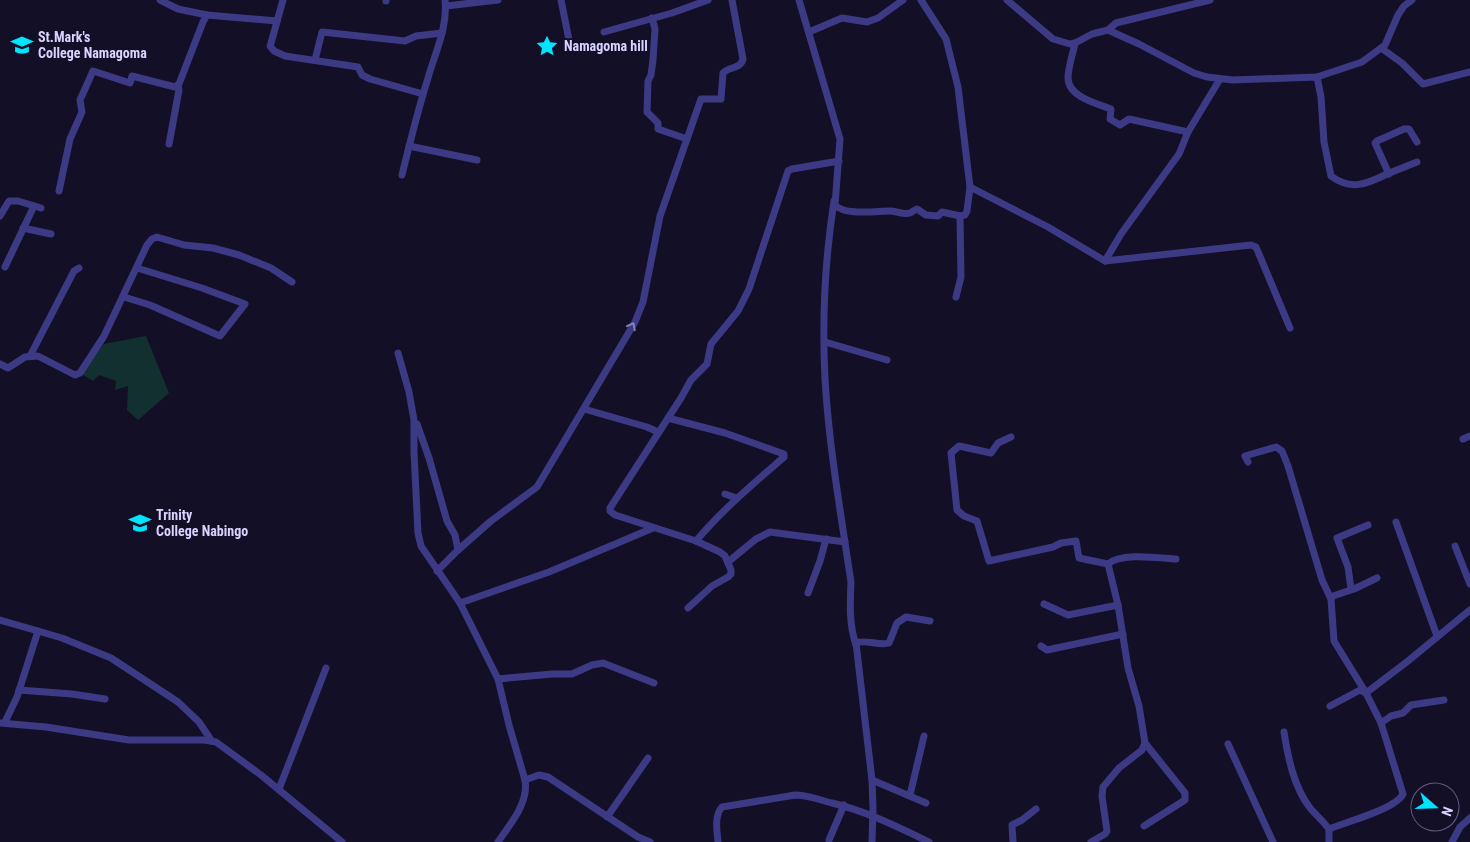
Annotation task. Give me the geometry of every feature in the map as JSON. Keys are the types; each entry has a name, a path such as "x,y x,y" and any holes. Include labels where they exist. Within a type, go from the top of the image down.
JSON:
{"street":[{"path":"160,0 178,9 207,15 277,22"},
{"path":"283,0 270,46 274,52 285,56 358,67 362,76 423,94"},
{"path":"402,175 433,59 440,43 446,3 498,0"},
{"path":"561,0 570,45"},
{"path":"604,32 708,0"},
{"path":"437,571 491,521 537,487 634,322 643,302 660,216 701,99 721,98 723,73 725,70 738,66 743,59 732,0"},
{"path":"799,0 840,139 826,282 825,378 830,432 851,582 852,633 856,645 872,780 872,842"},
{"path":"809,32 842,18 859,22 873,20 903,0"},
{"path":"837,181 836,204 844,210 889,211 908,214 917,209 926,215 938,216 942,212 965,216 970,187 958,87 946,39 921,0"},
{"path":"1007,0 1053,39 1070,44 1092,34 1108,30 1116,23 1210,0"},
{"path":"1108,30 1129,38 1194,73 1220,79 1247,80 1317,77 1362,62 1385,45 1398,15 1404,6 1412,0"},
{"path":"169,144 179,90 178,85 207,15"},
{"path":"652,18 655,29 653,60 648,81 647,112 658,123 658,129 687,139"},
{"path":"315,60 322,32 405,41 416,36 442,33"},
{"path":"1075,43 1068,84 1078,95 1111,109 1110,119 1120,125 1129,119 1188,132"},
{"path":"1381,48 1402,63 1423,84 1470,72"},
{"path":"59,190 70,139 82,112 80,100 92,71 130,83 132,76 175,87 178,85"},
{"path":"1317,77 1321,98 1324,142 1331,176 1338,182 1358,185 1369,183 1416,162"},
{"path":"1105,261 1121,234 1179,154 1188,132 1220,79"},
{"path":"1389,174 1378,150 1377,141 1404,129 1409,130 1417,142"},
{"path":"409,146 477,160"},
{"path":"688,608 712,586 728,577 731,570 725,556 696,541 615,515 610,511 610,508 691,380 707,364 711,344 741,306 762,252 788,171 839,161"},
{"path":"970,187 1048,227 1105,261 1251,245 1256,247 1290,328"},
{"path":"0,216 9,201 18,201 38,207 23,228 4,267"},
{"path":"956,297 961,277 960,216"},
{"path":"23,228 51,234"},
{"path":"0,364 8,368 30,356 38,356 78,375 104,336 147,245 156,237 184,245 212,248 239,255 271,268 292,282"},
{"path":"30,356 74,270 79,268"},
{"path":"124,297 150,305 220,336 245,304 202,288 137,268"},
{"path":"825,342 887,360"},
{"path":"398,353 412,409 429,458 446,521 454,535 458,550"},
{"path":"412,409 415,438 418,533 421,546 460,603 498,679 513,741 525,780 525,796 514,819 498,842"},
{"path":"584,409 647,427 658,432"},
{"path":"668,418 725,433 784,454 784,457 736,498 696,541"},
{"path":"1011,436 998,443 991,453 959,446 951,453 957,510 964,516 977,521 989,561 1076,541 1079,558 1108,564"},
{"path":"1248,462 1245,456 1276,447 1282,451 1291,474 1322,580 1331,599 1334,641 1366,693 1381,722 1403,791 1402,796 1374,813 1329,829"},
{"path":"726,494 736,498"},
{"path":"1396,522 1437,636"},
{"path":"1351,590 1348,567 1337,538 1368,525"},
{"path":"460,603 549,572 653,528"},
{"path":"728,562 756,539 770,532 845,542"},
{"path":"808,593 820,562 826,539"},
{"path":"1455,546 1470,584"},
{"path":"1108,564 1113,560 1147,556 1176,560"},
{"path":"1108,564 1118,605 1128,668 1139,706 1146,743 1185,793 1185,800 1144,826"},
{"path":"1331,599 1376,578"},
{"path":"1044,604 1068,615 1118,605"},
{"path":"1366,693 1470,610"},
{"path":"856,645 858,642 889,643 897,624 906,617 930,621"},
{"path":"0,620 62,638 112,658 178,702 199,722 211,740 232,752 342,842"},
{"path":"38,631 19,690 3,723 46,727 129,740 211,740"},
{"path":"1041,646 1046,650 1123,634"},
{"path":"498,679 572,674 592,665 602,663 654,683"},
{"path":"279,789 326,668"},
{"path":"19,690 72,694 105,699"},
{"path":"1330,706 1360,690 1366,693"},
{"path":"1381,722 1391,716 1402,713 1411,705 1444,700"},
{"path":"1284,732 1287,753 1300,789 1312,810 1329,829 1329,842"},
{"path":"910,795 924,736"},
{"path":"1091,842 1107,831 1102,796 1103,786 1119,768 1142,750 1146,743"},
{"path":"1228,744 1273,842"},
{"path":"607,817 648,758"},
{"path":"525,780 539,775 548,777 637,840 650,842"},
{"path":"872,780 926,803"},
{"path":"718,842 717,820 719,810 725,805 807,795 844,805 873,816 929,842"},
{"path":"830,840 844,805"},
{"path":"1013,842 1012,825 1036,809"},
{"path":"1452,842 1460,827 1470,818"}],"green space":[{"path":"146,336 169,393 138,420 127,410 128,386 115,390 116,381 99,375 93,381 80,373 104,344"}],"place":[{"name":"St.Mark's College Namagoma","path":"22,45"},
{"name":"Namagoma hill","path":"547,46"},
{"name":"Trinity College Nabingo","path":"140,523"}]}
